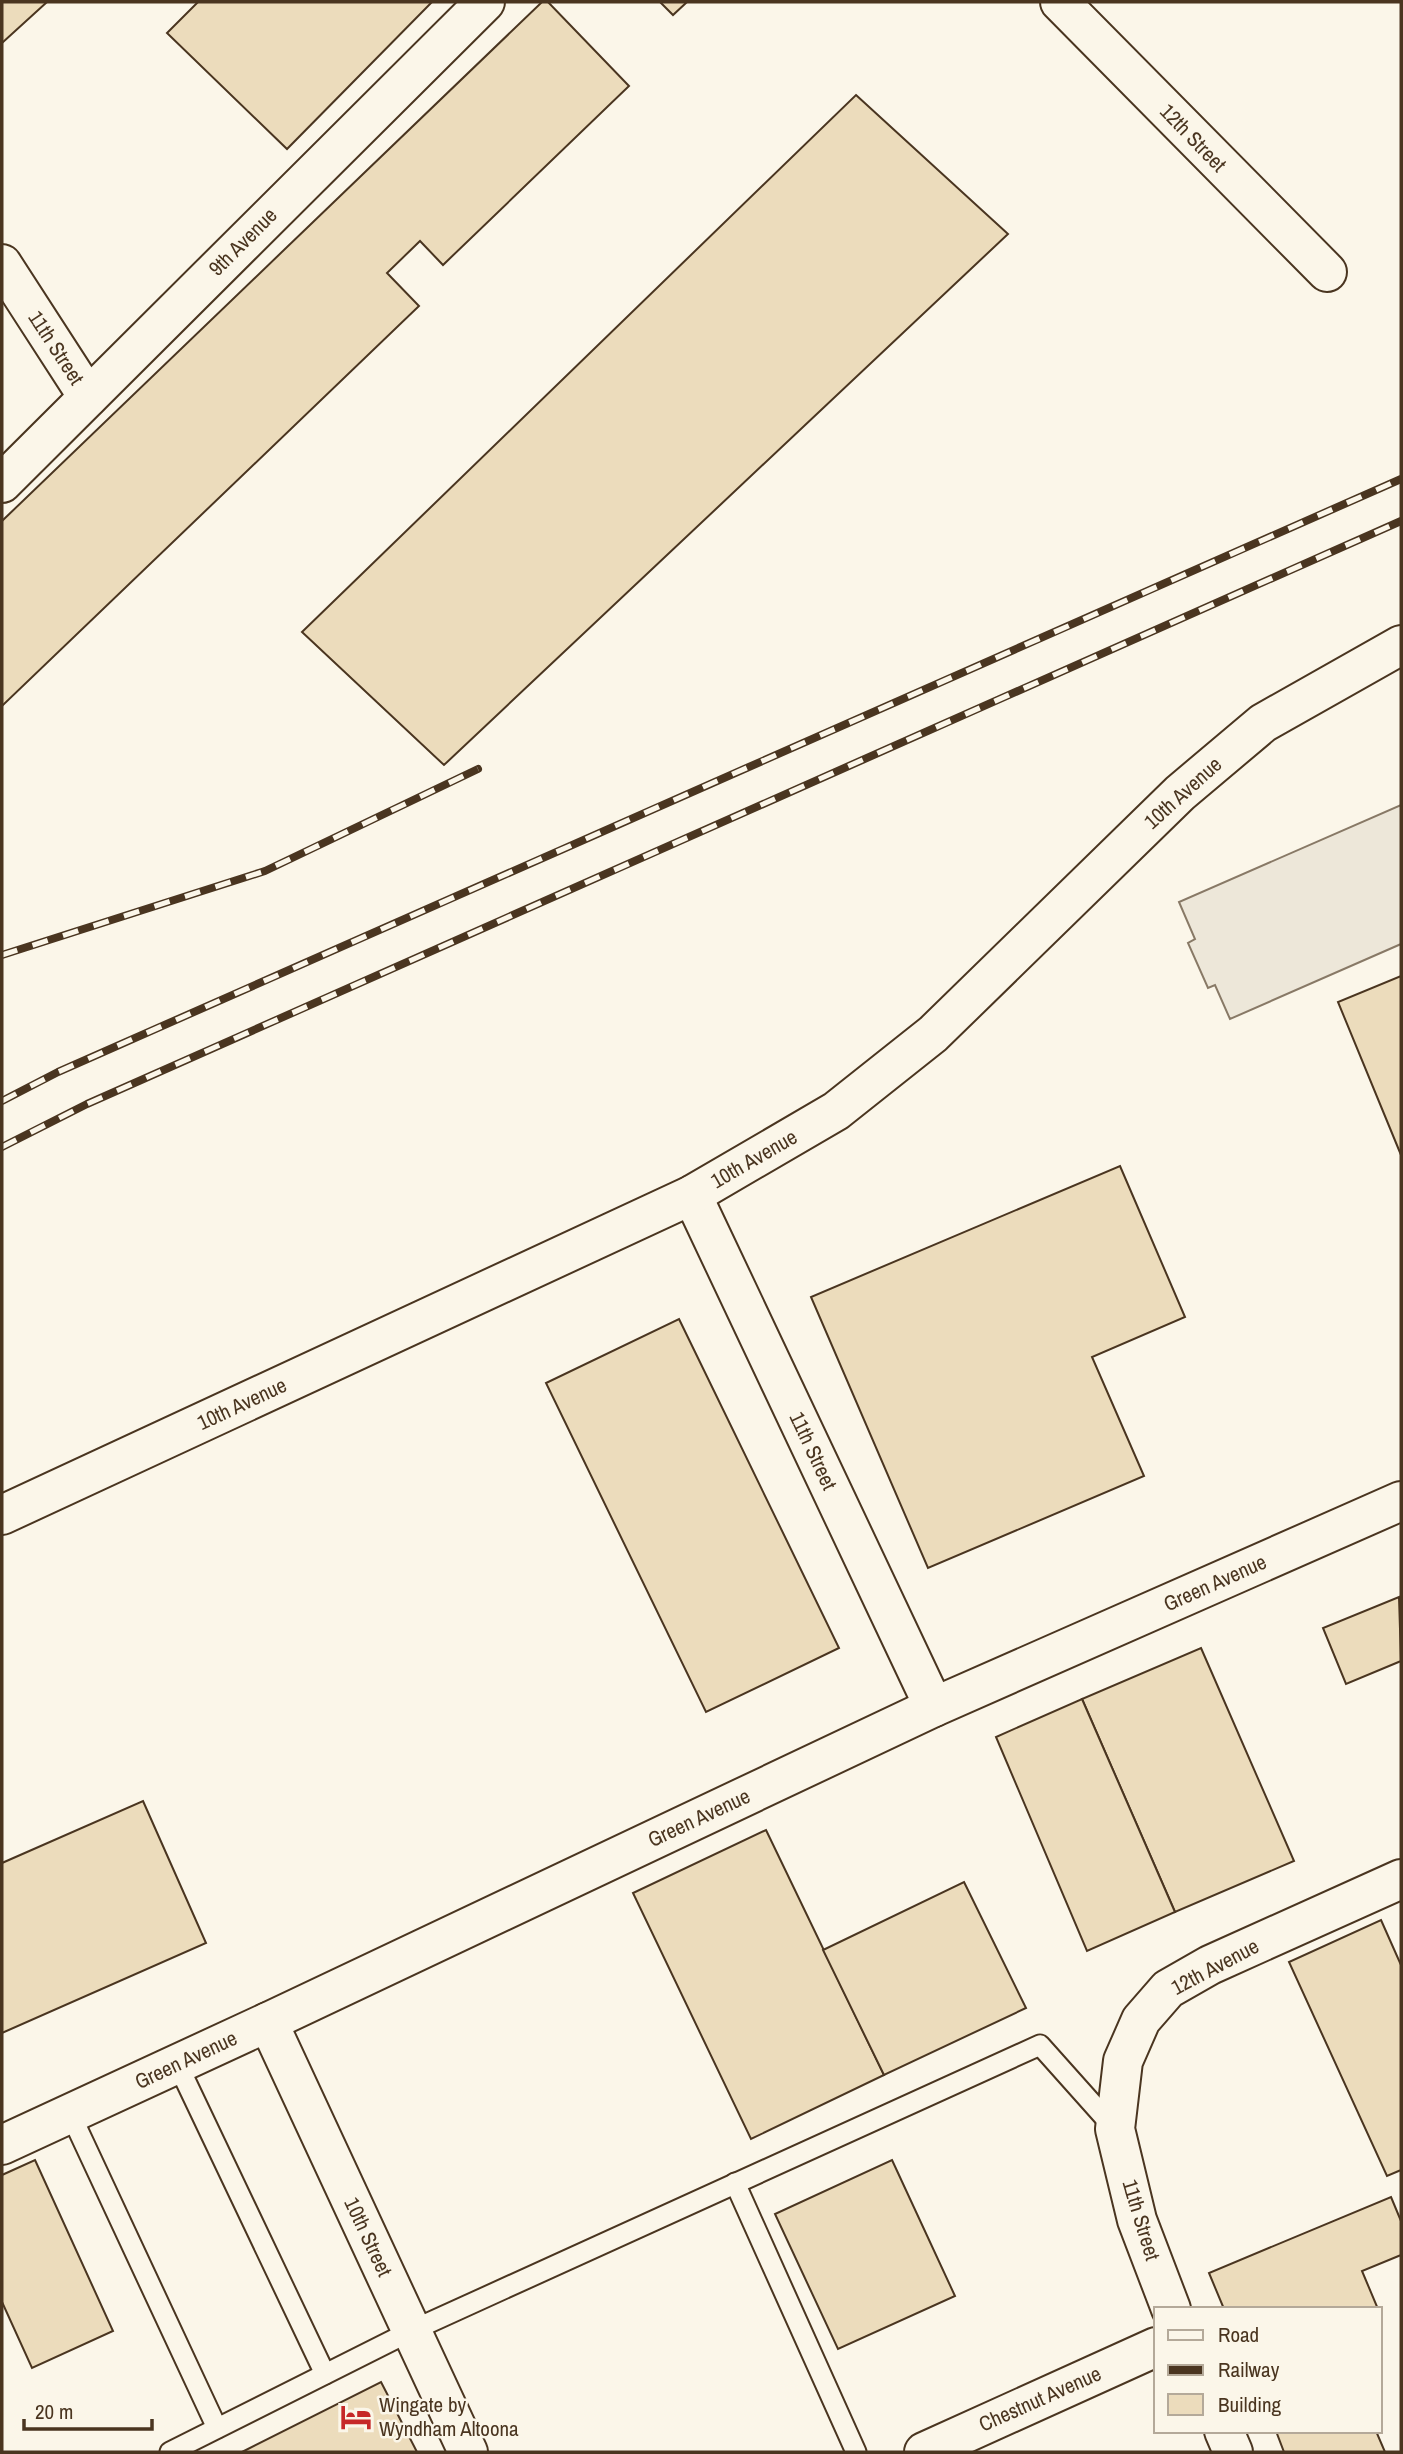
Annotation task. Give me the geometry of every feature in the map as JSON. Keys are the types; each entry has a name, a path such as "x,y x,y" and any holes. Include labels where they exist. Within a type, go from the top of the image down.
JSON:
{"street":[{"name":"9th Avenue","path":"2,483 485,2"},
{"name":"12th Street","path":"1060,2 1327,272"},
{"name":"11th Street","path":"2,264 88,397"},
{"name":"10th Avenue","path":"2,1515 692,1195 836,1111 933,1034 1180,793 1263,723 1401,645"},
{"name":"11th Street","path":"692,1195 934,1707"},
{"name":"Green Avenue","path":"2,2144 268,2022 934,1707 1401,1501"},
{"name":"12th Avenue","path":"1115,2129 1123,2061 1141,2020 1168,1989 1210,1965 1401,1879"},
{"name":"10th Street","path":"268,2022 468,2452"},
{"name":"11th Street","path":"1115,2129 1137,2220 1170,2307"},
{"name":"Chestnut Avenue","path":"923,2452 1154,2348"},
{"path":"1225,2433 1233,2452"}],"lane":[{"path":"170,2452 411,2331 1040,2045 1115,2129"},
{"path":"177,2063 325,2374"},
{"path":"69,2113 217,2428"},
{"path":"736,2183 856,2452"}],"shaded area":[{"path":"1401,805 1401,944 1230,1019 1215,985 1208,988 1188,943 1195,939 1179,902"}],"building":[{"path":"2,2 47,2 2,43"},
{"path":"198,2 432,2 287,149 167,33"},
{"path":"542,2 548,2 629,86 443,265 420,241 387,273 419,306 2,706 2,521"},
{"path":"660,2 687,2 673,15"},
{"path":"856,95 1008,234 444,765 302,632"},
{"path":"1401,976 1401,1155 1338,1002"},
{"path":"1120,1166 1185,1317 1092,1357 1144,1476 928,1568 811,1297"},
{"path":"679,1319 839,1648 706,1712 546,1383"},
{"path":"1399,1597 1401,1661 1346,1684 1323,1628"},
{"path":"1201,1648 1294,1861 1175,1912 1082,1699"},
{"path":"1082,1699 1175,1912 1087,1951 996,1737"},
{"path":"143,1801 206,1943 2,2033 2,1863"},
{"path":"766,1830 884,2075 751,2139 633,1893"},
{"path":"964,1882 1026,2008 884,2075 823,1950"},
{"path":"1381,1920 1401,1965 1401,2170 1387,2176 1289,1962"},
{"path":"35,2160 113,2331 32,2368 2,2302 2,2175"},
{"path":"892,2160 955,2296 838,2349 775,2214"},
{"path":"1391,2197 1401,2221 1401,2255 1362,2271 1377,2307 1223,2307 1209,2273"},
{"name":"Wingate by Wyndham Altoona","path":"381,2382 417,2452 242,2452"},
{"path":"1277,2433 1377,2433 1385,2452 1284,2452"}],"railway":[{"path":"2,1101 58,1072 1401,479"},
{"path":"2,1147 87,1104 1401,521"},
{"path":"2,955 265,871 478,769"}],"place":[{"name":"Wingate by Wyndham Altoona","path":"356,2417"}]}
